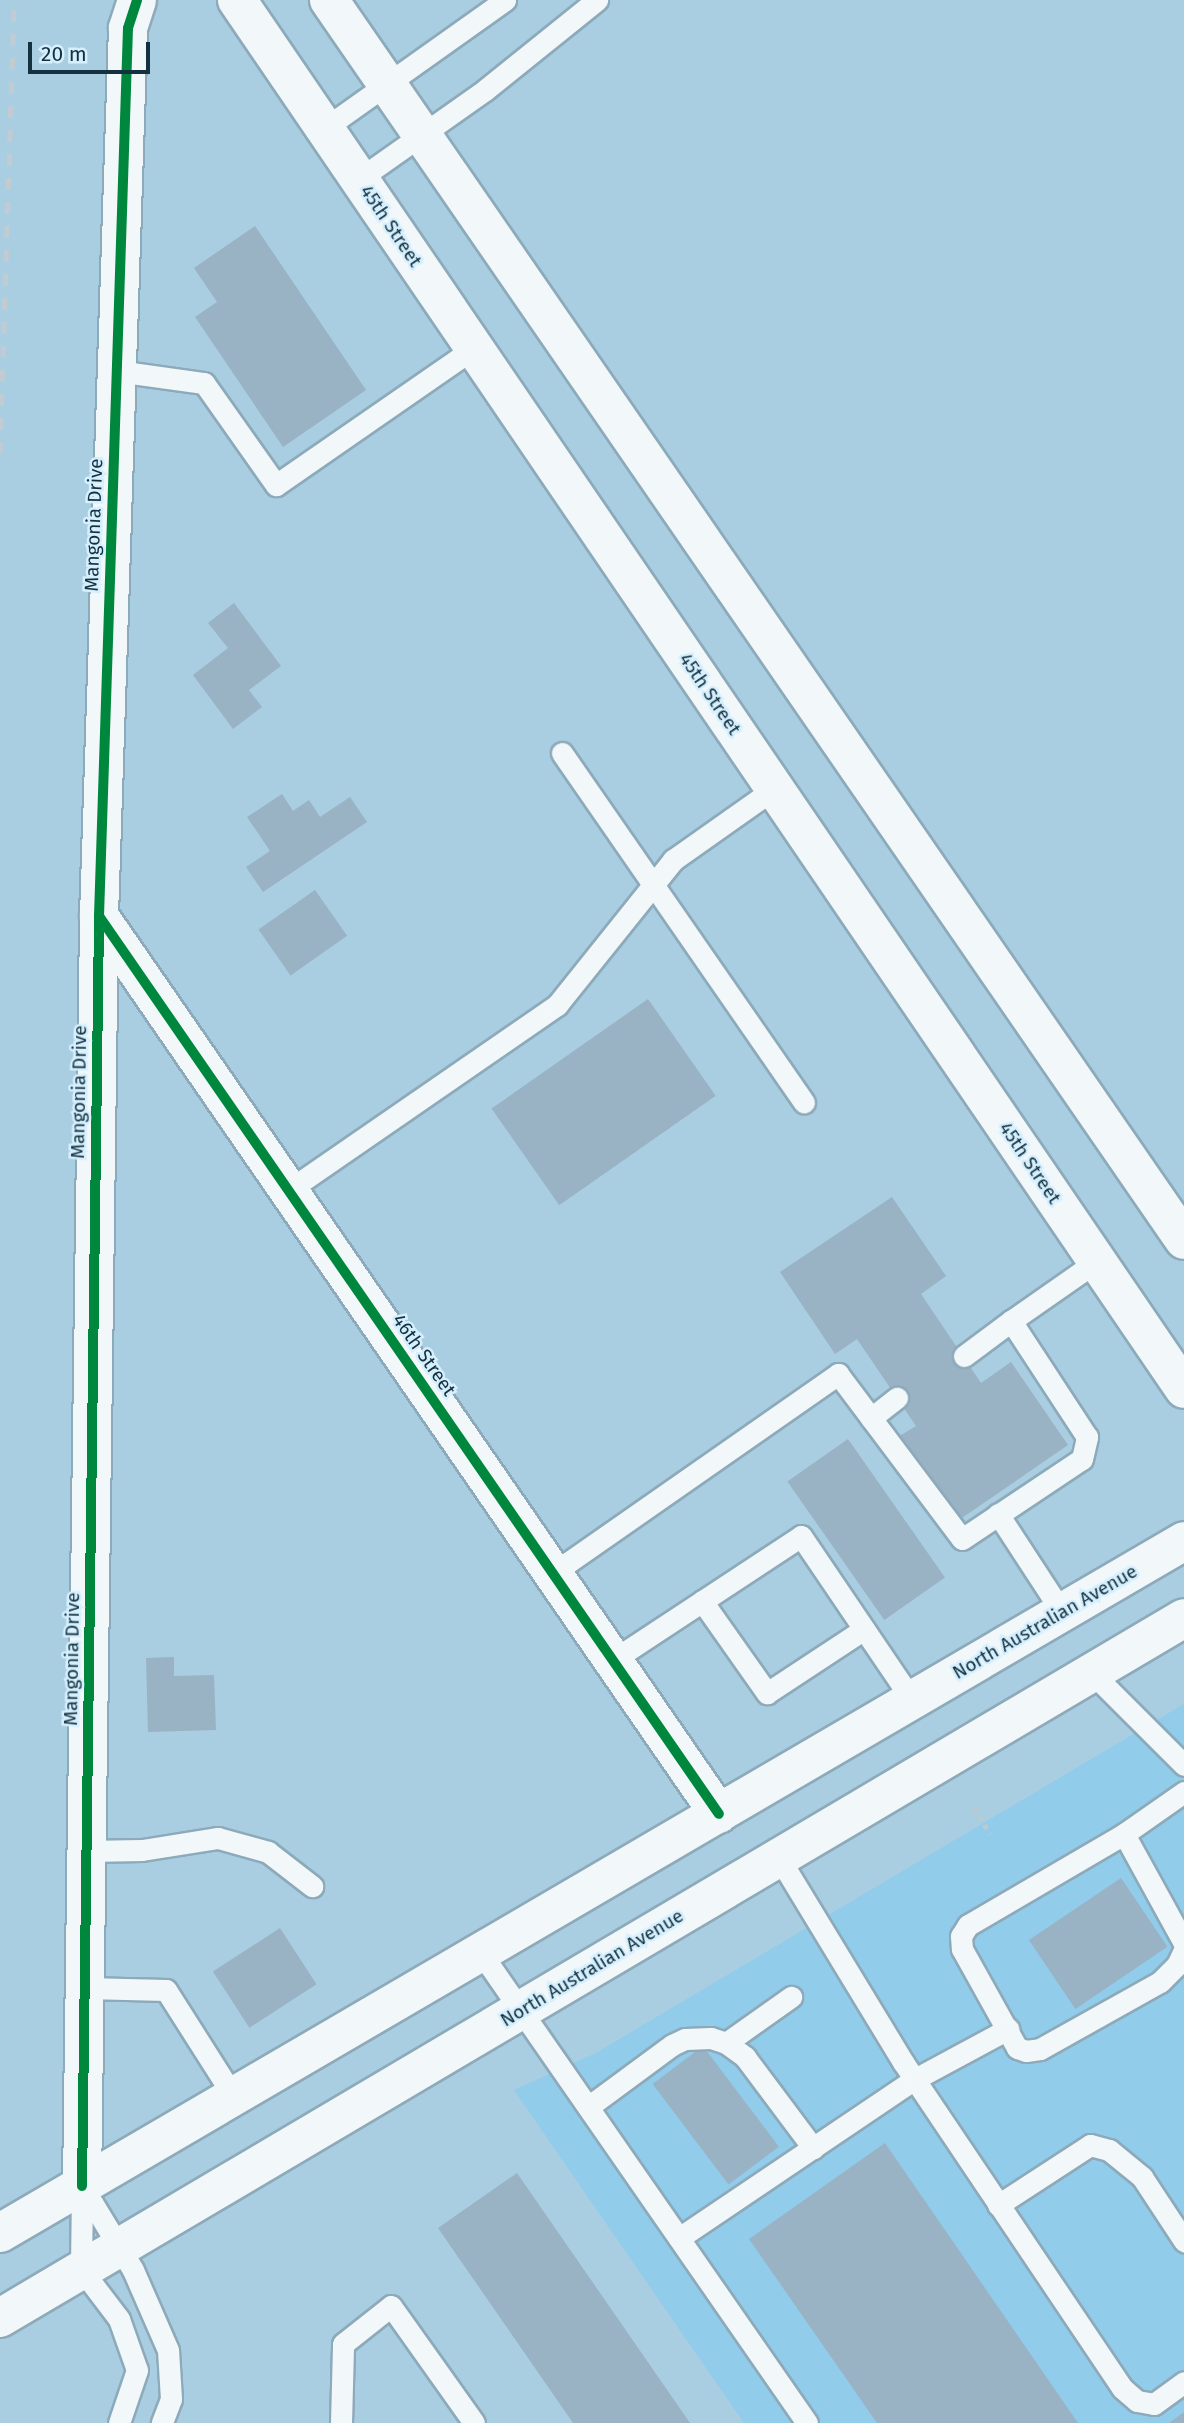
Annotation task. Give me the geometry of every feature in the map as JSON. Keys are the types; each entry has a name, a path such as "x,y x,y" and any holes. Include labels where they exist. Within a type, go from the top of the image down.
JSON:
{"main road":[{"name":"Mangonia Drive","path":"82,2186 99,916 128,27 137,0"},
{"name":"45th Street","path":"237,0 1184,1389"},
{"path":"329,0 1184,1240"},
{"name":"46th Street","path":"99,916 719,1814"},
{"name":"North Australian Avenue","path":"0,2233 1184,1541"},
{"name":"North Australian Avenue","path":"0,2318 1184,1618"}],"lane":[{"path":"325,128 505,0"},
{"path":"359,179 421,135 597,0"},
{"path":"117,371 204,383 276,485 474,348"},
{"path":"562,752 804,1102"},
{"path":"289,1190 557,1005 673,860 775,788"},
{"path":"964,1356 1097,1261"},
{"path":"553,1573 838,1374 962,1539 1082,1459 1087,1437 1011,1321"},
{"path":"872,1418 897,1398"},
{"path":"999,1514 1062,1612"},
{"path":"613,1660 800,1536 912,1700"},
{"path":"702,1601 767,1693 864,1629"},
{"path":"1092,1672 1184,1765"},
{"path":"1184,1791 1124,1834 968,1926 961,1937 962,1948 1017,2048 1040,2049 1160,1982 1177,1965 1184,1950"},
{"path":"1124,1834 1184,1943"},
{"path":"86,1852 142,1850 218,1838 268,1852 312,1886"},
{"path":"779,1858 915,2079 1122,2388 1137,2401 1154,2404 1184,2382"},
{"path":"481,1953 807,2423"},
{"path":"85,1988 166,1990 234,2097"},
{"path":"726,2043 791,1997"},
{"path":"679,2238 915,2079 1008,2029"},
{"path":"588,2107 685,2039 726,2043 745,2057 813,2148"},
{"path":"998,2205 1090,2145 1109,2150 1142,2176 1184,2241"},
{"path":"82,2186 133,2270 169,2350 171,2399 162,2423"},
{"path":"82,2186 81,2269 119,2319 137,2370 119,2423"},
{"path":"341,2423 343,2344 391,2306 474,2423"}],"path":[{"path":"975,1807 990,1834"}],"shaded area":[{"path":"1184,1704 1184,2423 744,2423 514,2090 596,2053"}],"building":[{"path":"255,226 366,390 283,447 195,317 217,302 194,268"},
{"path":"234,603 281,666 249,690 262,707 233,729 193,675 228,648 208,623"},
{"path":"282,794 293,811 309,800 320,817 350,797 367,822 263,892 246,867 270,851 247,817"},
{"path":"315,890 347,936 291,975 258,930"},
{"path":"648,999 716,1096 559,1205 492,1109"},
{"path":"892,1197 946,1276 921,1294 981,1383 1011,1362 1068,1445 956,1522 898,1437 916,1426 857,1339 835,1354 780,1272"},
{"path":"848,1439 945,1577 884,1620 787,1481"},
{"path":"174,1657 174,1676 214,1675 216,1730 148,1732 146,1658"},
{"path":"1121,1878 1167,1947 1075,2009 1029,1940"},
{"path":"280,1928 316,1984 249,2028 213,1972"},
{"path":"703,2046 779,2147 729,2185 653,2084"},
{"path":"885,2143 1078,2423 877,2423 749,2239"},
{"path":"517,2173 690,2423 573,2423 438,2228"},
{"path":"1184,2412 1184,2423 1169,2423"}],"railway":[{"path":"0,453 14,0"}],"cycle path":[{"path":"82,2186 99,916 128,28 137,0"},
{"path":"99,916 719,1814"}]}
